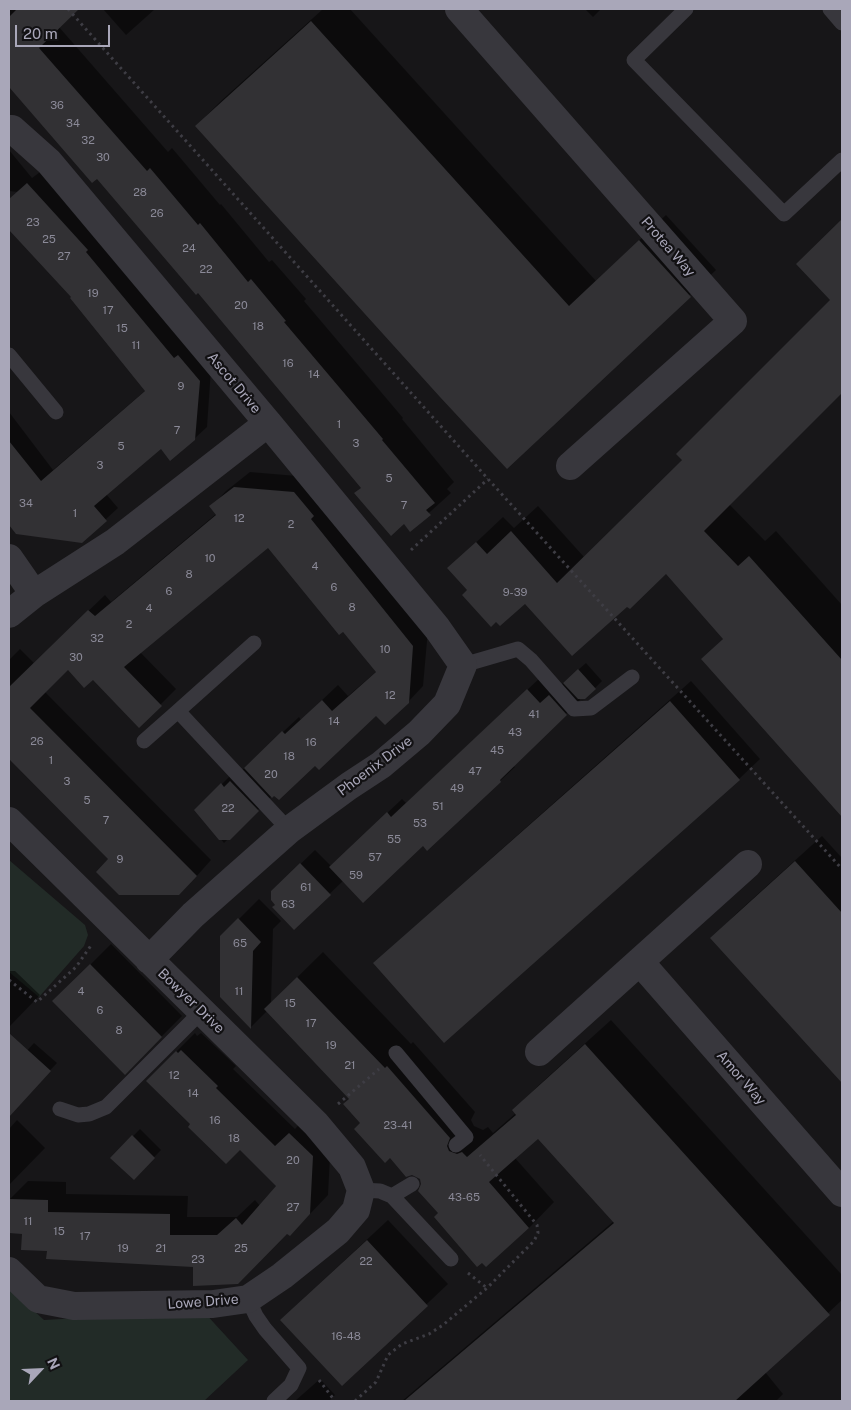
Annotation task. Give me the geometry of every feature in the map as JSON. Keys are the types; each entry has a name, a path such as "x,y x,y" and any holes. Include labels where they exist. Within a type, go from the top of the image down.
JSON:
{"street":[{"name":"Protea Way","path":"459,9 733,321 570,466"},
{"name":"Ascot Drive","path":"9,129 12,129 49,162 268,423 115,542 34,594 9,614"},
{"path":"268,423 437,628 463,665"},
{"path":"9,558 34,594"},
{"name":"Phoenix Drive","path":"149,960 193,915 289,830 381,765 418,733 447,704 463,665"},
{"name":"Bowyer Drive","path":"9,821 316,1124 352,1167 361,1190"},
{"path":"539,1052 748,864"},
{"name":"Amor Way","path":"640,962 840,1187"},
{"name":"Lowe Drive","path":"9,1271 38,1299 74,1306 214,1304 248,1299 282,1276 338,1231 356,1210 361,1190"}],"lane":[{"path":"686,9 634,60 784,214 842,160"},
{"path":"830,9 842,23"},
{"path":"9,355 56,412"},
{"path":"144,741 254,644"},
{"path":"463,665 518,649 531,660 574,709 591,708 632,677"},
{"path":"178,711 289,830"},
{"path":"60,1109 78,1115 89,1114 106,1107 202,1011"},
{"path":"396,1053 466,1138 456,1145"},
{"path":"392,1196 412,1184"},
{"path":"361,1190 380,1191 392,1196 451,1259"},
{"path":"248,1299 265,1329 299,1368 291,1385 274,1401"}],"path":[{"path":"68,9 488,479 842,869"},
{"path":"389,570 488,479"},
{"path":"9,980 37,1002 76,967 96,937 111,923"},
{"path":"316,1124 396,1053"}],"shaded area":[{"path":"9,860 85,925 88,935 84,946 39,997 9,972"},
{"path":"9,1288 44,1320 203,1311 248,1360 204,1401 9,1401"}],"building":[{"path":"17,9 79,9 39,48 147,171 150,168 198,225 200,223 248,282 251,279 286,321 284,322 435,503 426,510 431,515 410,532 404,524 391,536 354,493 361,488 198,293 196,295 97,179 92,183 9,87 9,17"},
{"path":"311,21 569,306 639,240 691,297 507,469 195,126"},
{"path":"27,183 88,250 86,252 174,358 178,355 200,381 195,440 170,461 161,449 94,506 107,521 82,543 16,534 9,525 9,441 41,481 145,391 71,297 9,230 9,199"},
{"path":"842,219 842,393 704,531 738,566 749,556 842,660 842,817 701,659 723,639 666,574 630,609 627,607 572,656 525,604 500,626 496,622 491,627 462,595 467,590 447,568 476,542 487,554 511,531 557,583 682,460 676,454 830,300 796,264"},
{"path":"234,487 294,492 314,516 311,519 413,646 409,703 385,725 376,716 319,770 315,766 279,800 274,796 272,798 244,768 282,731 285,734 322,700 332,711 376,672 343,632 339,635 268,548 124,667 162,706 139,728 93,680 84,688 68,670 30,708 197,876 179,895 119,895 96,872 108,859 9,759 9,687 88,610 95,616 216,515 209,506"},
{"path":"578,669 596,689 585,699 578,699 563,683"},
{"path":"527,689 540,703 549,695 567,715 500,780 501,782 427,851 423,846 363,903 329,867 387,812 391,817"},
{"path":"670,701 740,780 444,1043 373,963"},
{"path":"230,781 259,811 230,840 219,840 194,810 221,783 224,787"},
{"path":"795,861 842,913 842,1083 710,938"},
{"path":"300,863 331,895 294,930 272,907 275,905 271,900 271,891"},
{"path":"238,918 261,942 253,951 251,1029 220,997 220,936"},
{"path":"90,964 162,1037 125,1075 52,1001"},
{"path":"297,977 385,1068 387,1066 450,1138 447,1146 449,1151 457,1154 462,1152 467,1157 516,1115 512,1110 585,1044 830,1315 735,1401 404,1401 614,1223 538,1139 489,1182 529,1228 486,1267 482,1263 477,1267 434,1217 438,1213 418,1191 421,1184 420,1179 412,1175 406,1177 390,1158 385,1163 354,1129 360,1123 343,1104 349,1099 264,1009"},
{"path":"9,1033 51,1071 9,1117"},
{"path":"181,1050 218,1086 216,1088 275,1146 289,1133 313,1156 310,1214 290,1236 287,1234 238,1284 193,1286 193,1267 46,1259 47,1251 21,1250 22,1234 9,1233 9,1199 48,1200 48,1212 170,1214 170,1235 217,1235 236,1218 242,1225 276,1186 240,1150 226,1164 188,1127 190,1124 146,1081 176,1051 178,1053"},
{"path":"132,1135 155,1158 134,1180 110,1158"},
{"path":"367,1240 428,1306 342,1386 280,1320"}]}
